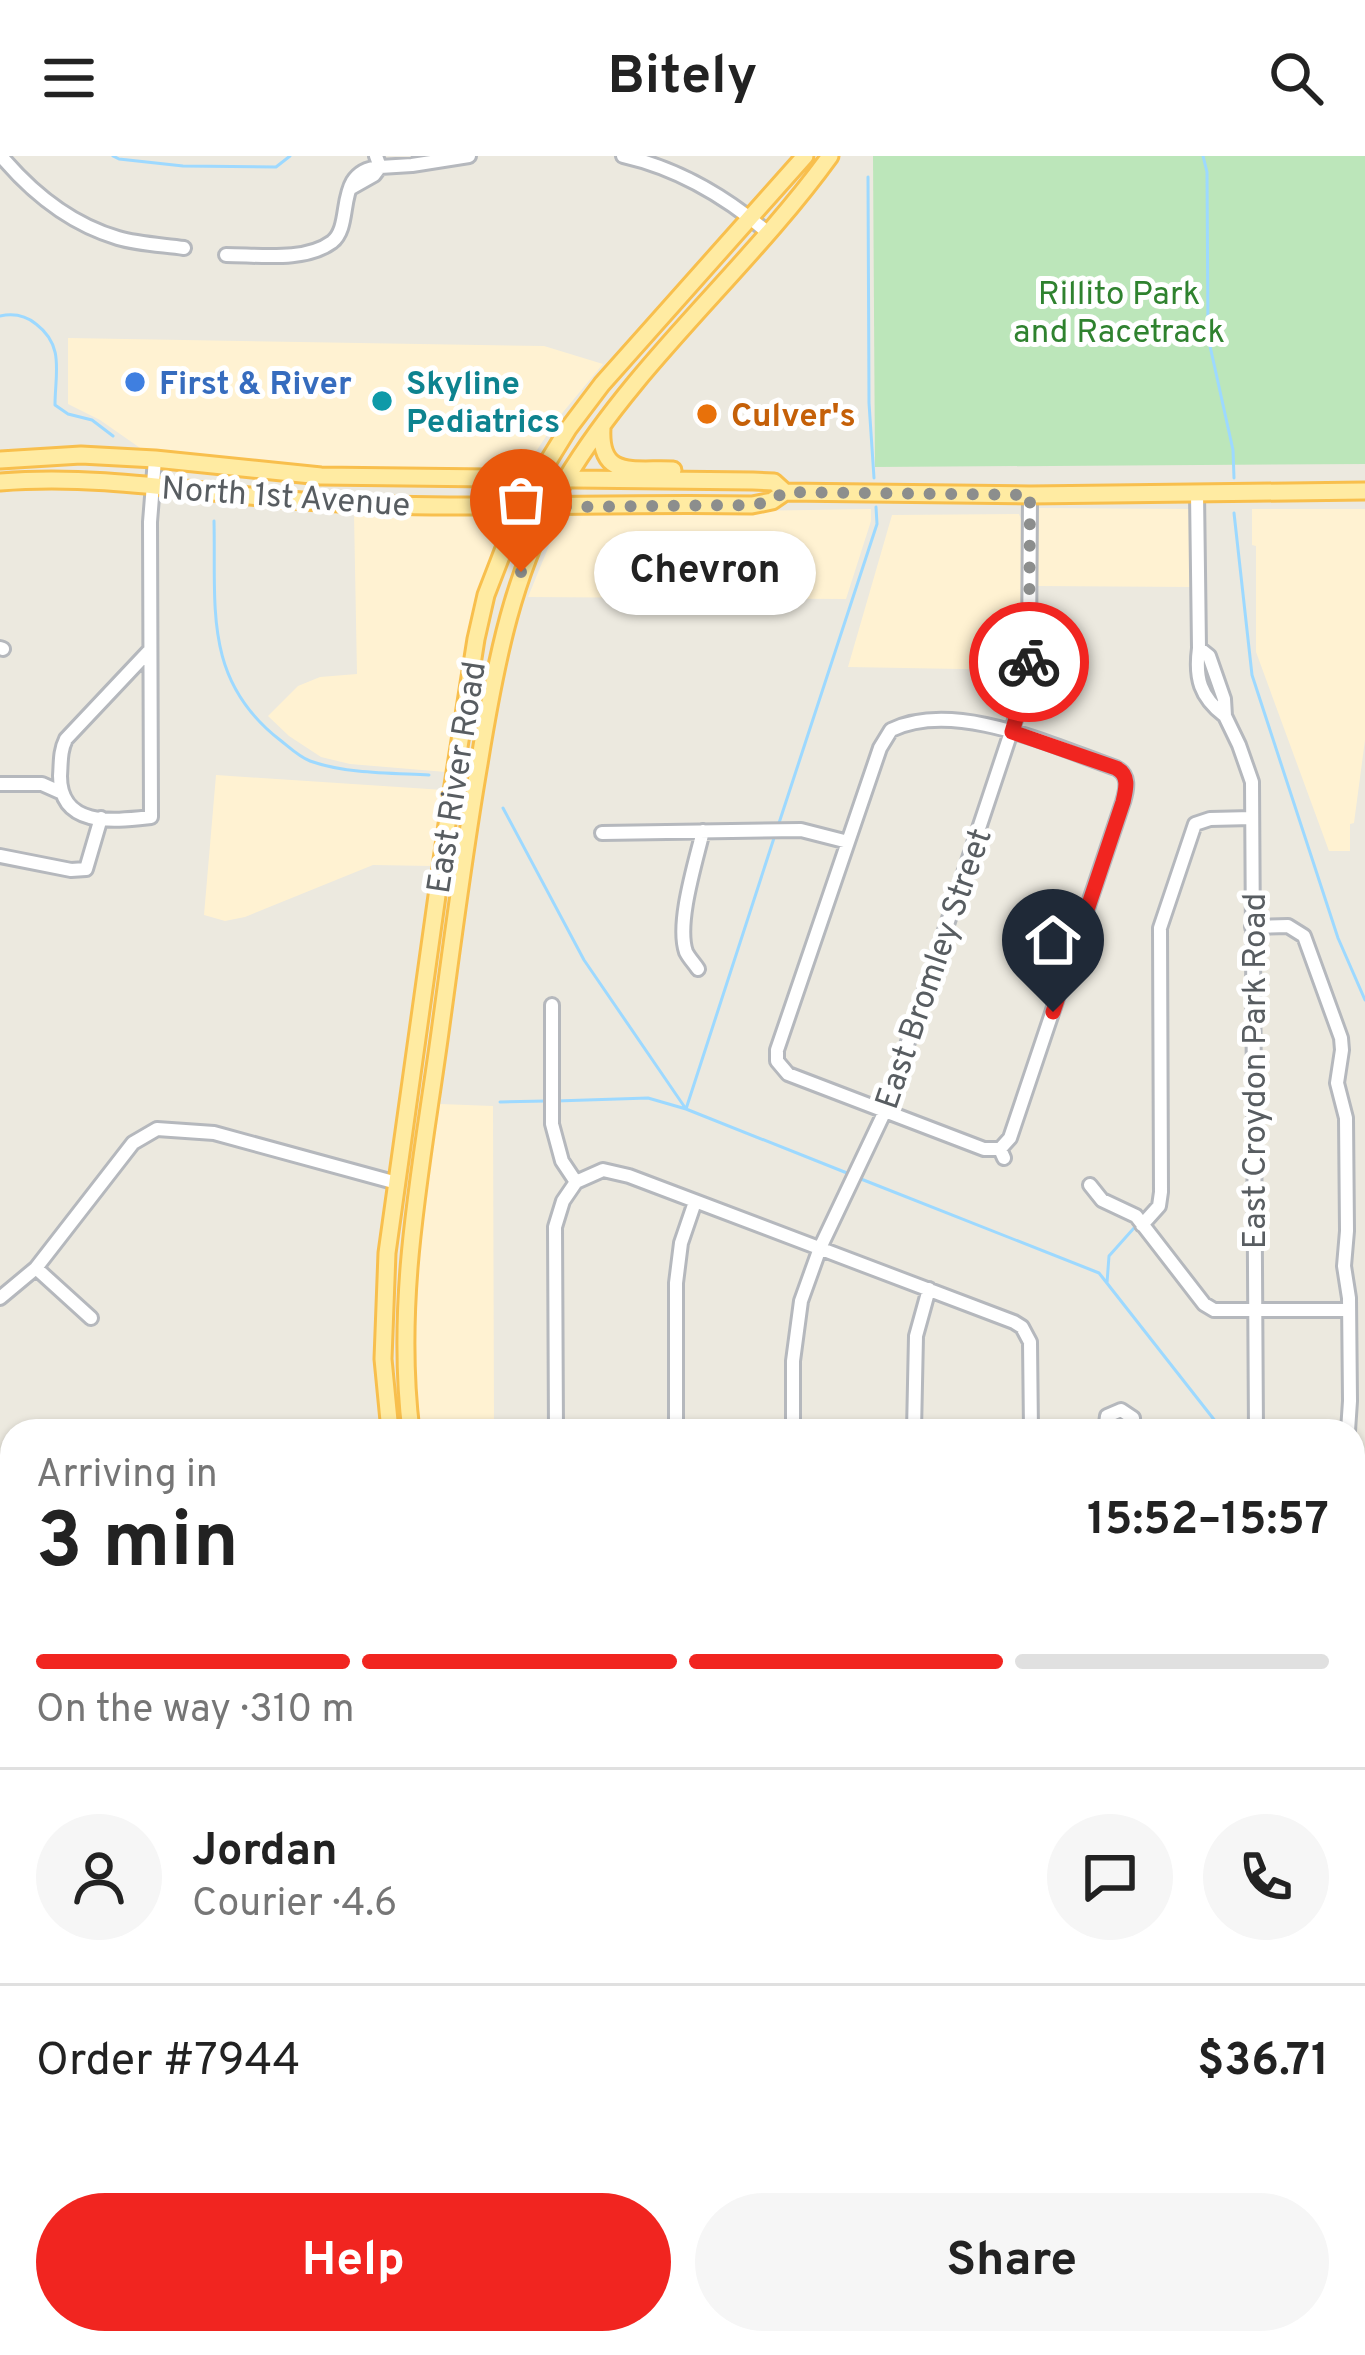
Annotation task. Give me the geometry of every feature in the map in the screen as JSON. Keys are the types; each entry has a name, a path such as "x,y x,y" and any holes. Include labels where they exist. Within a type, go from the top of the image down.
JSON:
{"main road":[{"name":"East River Road","path":"389,1419 383,1359 387,1253 448,817 487,595 520,507 568,428 805,156"},
{"name":"East River Road","path":"409,1419 404,1326 411,1232 482,741 513,596 530,549 565,480 602,425 830,156"},
{"path":"602,425 604,457 620,468 677,470 705,480"},
{"name":"North 1st Avenue","path":"0,460 80,455 321,476 774,482 784,492"},
{"name":"North 1st Avenue","path":"0,482 81,479 319,502 520,507 752,505 772,501 784,492 1030,495 1365,490"},
{"path":"398,1183 405,1194 395,1294 404,1326"},
{"path":"384,1300 403,1419"}],"street":[{"path":"2,156 24,182 71,220 120,239 184,248"},
{"path":"226,255 302,254 332,242 340,233 351,188 374,175 378,161 469,156"},
{"path":"623,156 648,161 700,185 767,232"},
{"path":"148,652 61,750 60,792 69,808 81,814 114,820 151,817 148,652 155,459"},
{"name":"East Croydon Park Road","path":"1197,493 1199,648 1209,656 1225,716 1252,782 1256,1419"},
{"name":"East Bromley Street","path":"793,1419 793,1361 801,1301 820,1248 885,1111 1021,702 1029,659 1030,495"},
{"path":"967,721 1012,732 1128,775 1123,802 1002,1153 788,1074 777,1061 777,1050 888,725 967,721"},
{"path":"0,784 42,784 60,792"},
{"path":"0,856 86,869 101,818"},
{"path":"1142,1225 1159,1206 1161,1192 1163,913 1195,824 1210,818 1252,818"},
{"path":"602,832 801,830 848,842"},
{"path":"698,968 686,951 685,928 688,892 703,831"},
{"path":"1252,927 1288,926 1304,936 1338,1027 1342,1050 1337,1084 1346,1118 1349,1419"},
{"path":"552,1005 552,1124 562,1161 576,1182"},
{"path":"0,1298 36,1268 134,1143 157,1129 214,1133 398,1183"},
{"path":"556,1419 555,1227 562,1201 576,1182 603,1170 1014,1322 1027,1334 1031,1352 1031,1419"},
{"path":"1090,1185 1102,1200 1136,1216 1204,1304 1214,1310 1349,1310"},
{"path":"676,1419 676,1282 681,1243 695,1202"},
{"path":"36,1268 91,1318"},
{"path":"914,1419 916,1336 929,1289"},
{"path":"1107,1419 1120,1410 1133,1419"}],"shaded area":[{"path":"68,338 544,346 603,364 523,471 322,468 143,450 68,404"},
{"path":"1038,508 1191,509 1191,587 1038,586"},
{"path":"871,509 846,599 528,597 562,514"},
{"path":"1252,509 1365,509 1365,740 1354,823 1350,824 1350,851 1329,851 1256,652"},
{"path":"504,513 469,632 446,772 321,757 268,716 298,686 320,677 357,674 354,514"},
{"path":"1019,514 1023,670 848,667 892,515"},
{"path":"216,775 444,790 432,866 373,865 245,917 225,921 204,915"},
{"path":"440,1104 493,1106 494,1419 419,1419 413,1348 417,1249"}],"green space":[{"name":"Rillito Park and Racetrack","path":"873,156 1365,156 1365,464 875,467"}],"waterway":[{"path":"113,156 183,166 276,167 290,156"},
{"path":"1203,156 1208,337 1233,450 1234,478"},
{"path":"868,177 874,478"},
{"path":"0,316 23,317 45,332 55,351 55,405 92,420 113,436"},
{"path":"779,823 877,524 876,507"},
{"path":"1234,513 1252,675 1338,938 1365,1000"},
{"path":"214,521 219,641 237,693 255,717 310,761 354,771 429,775"},
{"path":"503,808 584,960 686,1109 852,1175"},
{"path":"556,1101 648,1098 686,1109 774,838"},
{"path":"500,1102 546,1101"},
{"path":"861,1179 1099,1273 1214,1419"},
{"path":"1107,1283 1109,1256 1134,1228"}],"way so far":[{"path":"521,572 551,507 752,505 772,501 784,492 1030,495 1029,662"}],"place":[{"name":"First & River","path":"135,382"},
{"name":"Skyline Pediatrics","path":"382,401"},
{"name":"Culver's","path":"707,414"},
{"name":"Chevron","path":"521,572"}],"route":[{"path":"1029,662 1012,732 1116,768 1126,781 1053,1012"}]}
